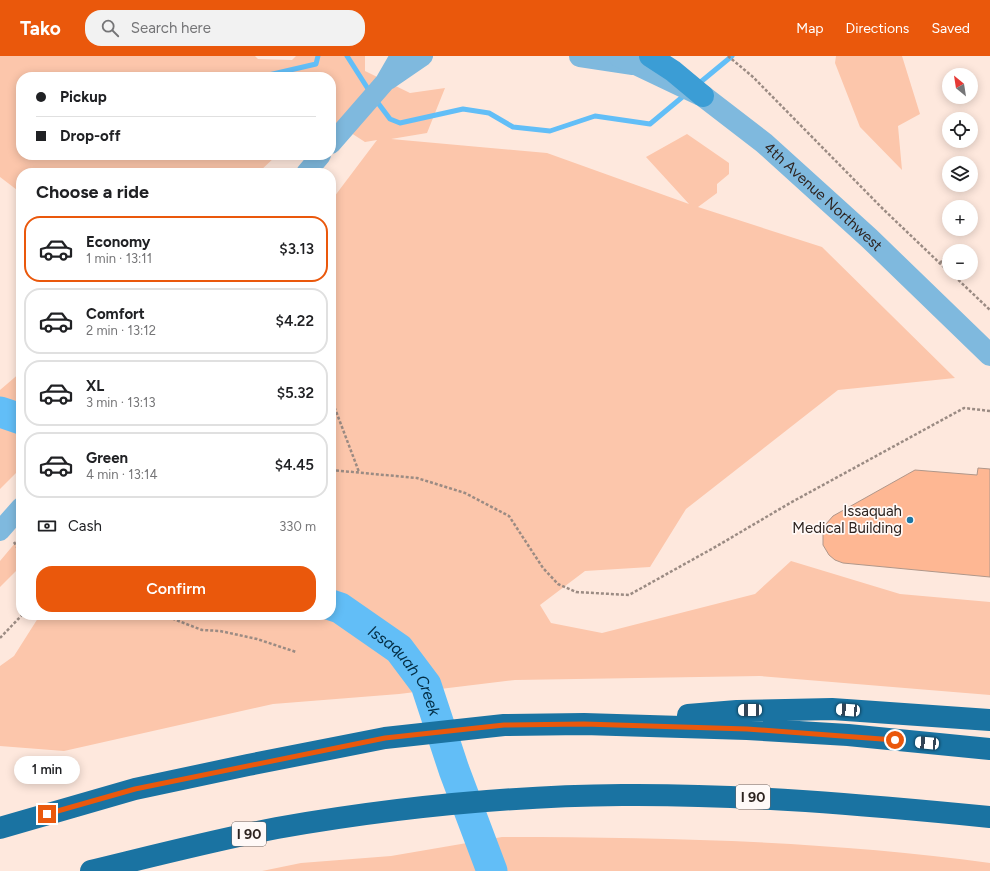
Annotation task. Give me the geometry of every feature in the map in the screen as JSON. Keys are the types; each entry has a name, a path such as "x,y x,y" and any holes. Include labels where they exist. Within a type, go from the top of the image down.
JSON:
{"highway":[{"path":"584,724 737,711 790,710 832,710 990,720"},
{"path":"0,828 135,789 385,738 504,725 584,724 747,729 848,736 990,749"},
{"name":"I 90","path":"91,871 175,850 277,828 409,808 516,799 621,795 752,797 856,804 990,817"}],"main road":[{"path":"636,59 668,74 710,101"}],"street":[{"path":"580,56 636,59"},
{"path":"336,138 385,82 414,57"},
{"name":"4th Avenue Northwest","path":"710,101 796,170 990,355"},
{"path":"310,168 317,160"},
{"path":"0,531 16,513"}],"path":[{"path":"728,56 753,77 883,209 940,262"},
{"path":"958,280 990,310"},
{"path":"336,470 417,478 465,493 508,516 543,568 558,584 576,592 629,595 790,503 964,408 990,411"},
{"path":"336,411 359,472"},
{"path":"0,638 17,620"},
{"path":"175,620 202,630 220,631 257,639 296,652"}],"shaded area":[{"path":"0,56 255,56 258,59 292,60 296,56 365,56 365,71 410,93 445,88 427,133 391,139 547,153 689,204 646,157 687,134 729,163 729,174 717,184 717,193 698,207 822,247 955,378 838,390 686,509 650,567 585,571 540,605 551,623 602,633 755,594 791,561 900,594 990,602 990,695 760,676 515,680 399,694 273,704 64,751 0,746 0,666 14,656 37,620 336,620 336,194 377,140 365,142 336,123 336,72 16,72 16,160 272,160 263,168 16,168 16,189 0,177"},
{"path":"836,56 902,56 920,114 898,126 902,170 860,127 835,63"},
{"path":"16,376 16,473 0,489 0,390"},
{"path":"16,542 16,571 0,587 0,561"},
{"path":"502,837 686,839 808,845 990,863 990,871 262,871 301,863 391,856"}],"building":[{"name":"Issaquah Medical Building","path":"978,468 990,469 990,577 843,563 835,560 829,555 823,545 823,532 826,524 833,516 915,470 977,475"}],"waterway":[{"path":"282,72 316,64 318,56"},
{"path":"347,56 370,92"},
{"path":"697,85 732,56"},
{"path":"375,99 390,119 400,123 463,109 489,113 513,127 550,131 595,116 650,124 686,94"},
{"name":"Issaquah Creek","path":"0,412 16,417"},
{"name":"Issaquah Creek","path":"336,607 399,649 426,685 454,770 492,871"}],"place":[{"name":"Issaquah Medical Building","path":"910,520"}],"route":[{"path":"47,814 135,789 385,738 504,725 584,724 747,729 895,740"}]}
